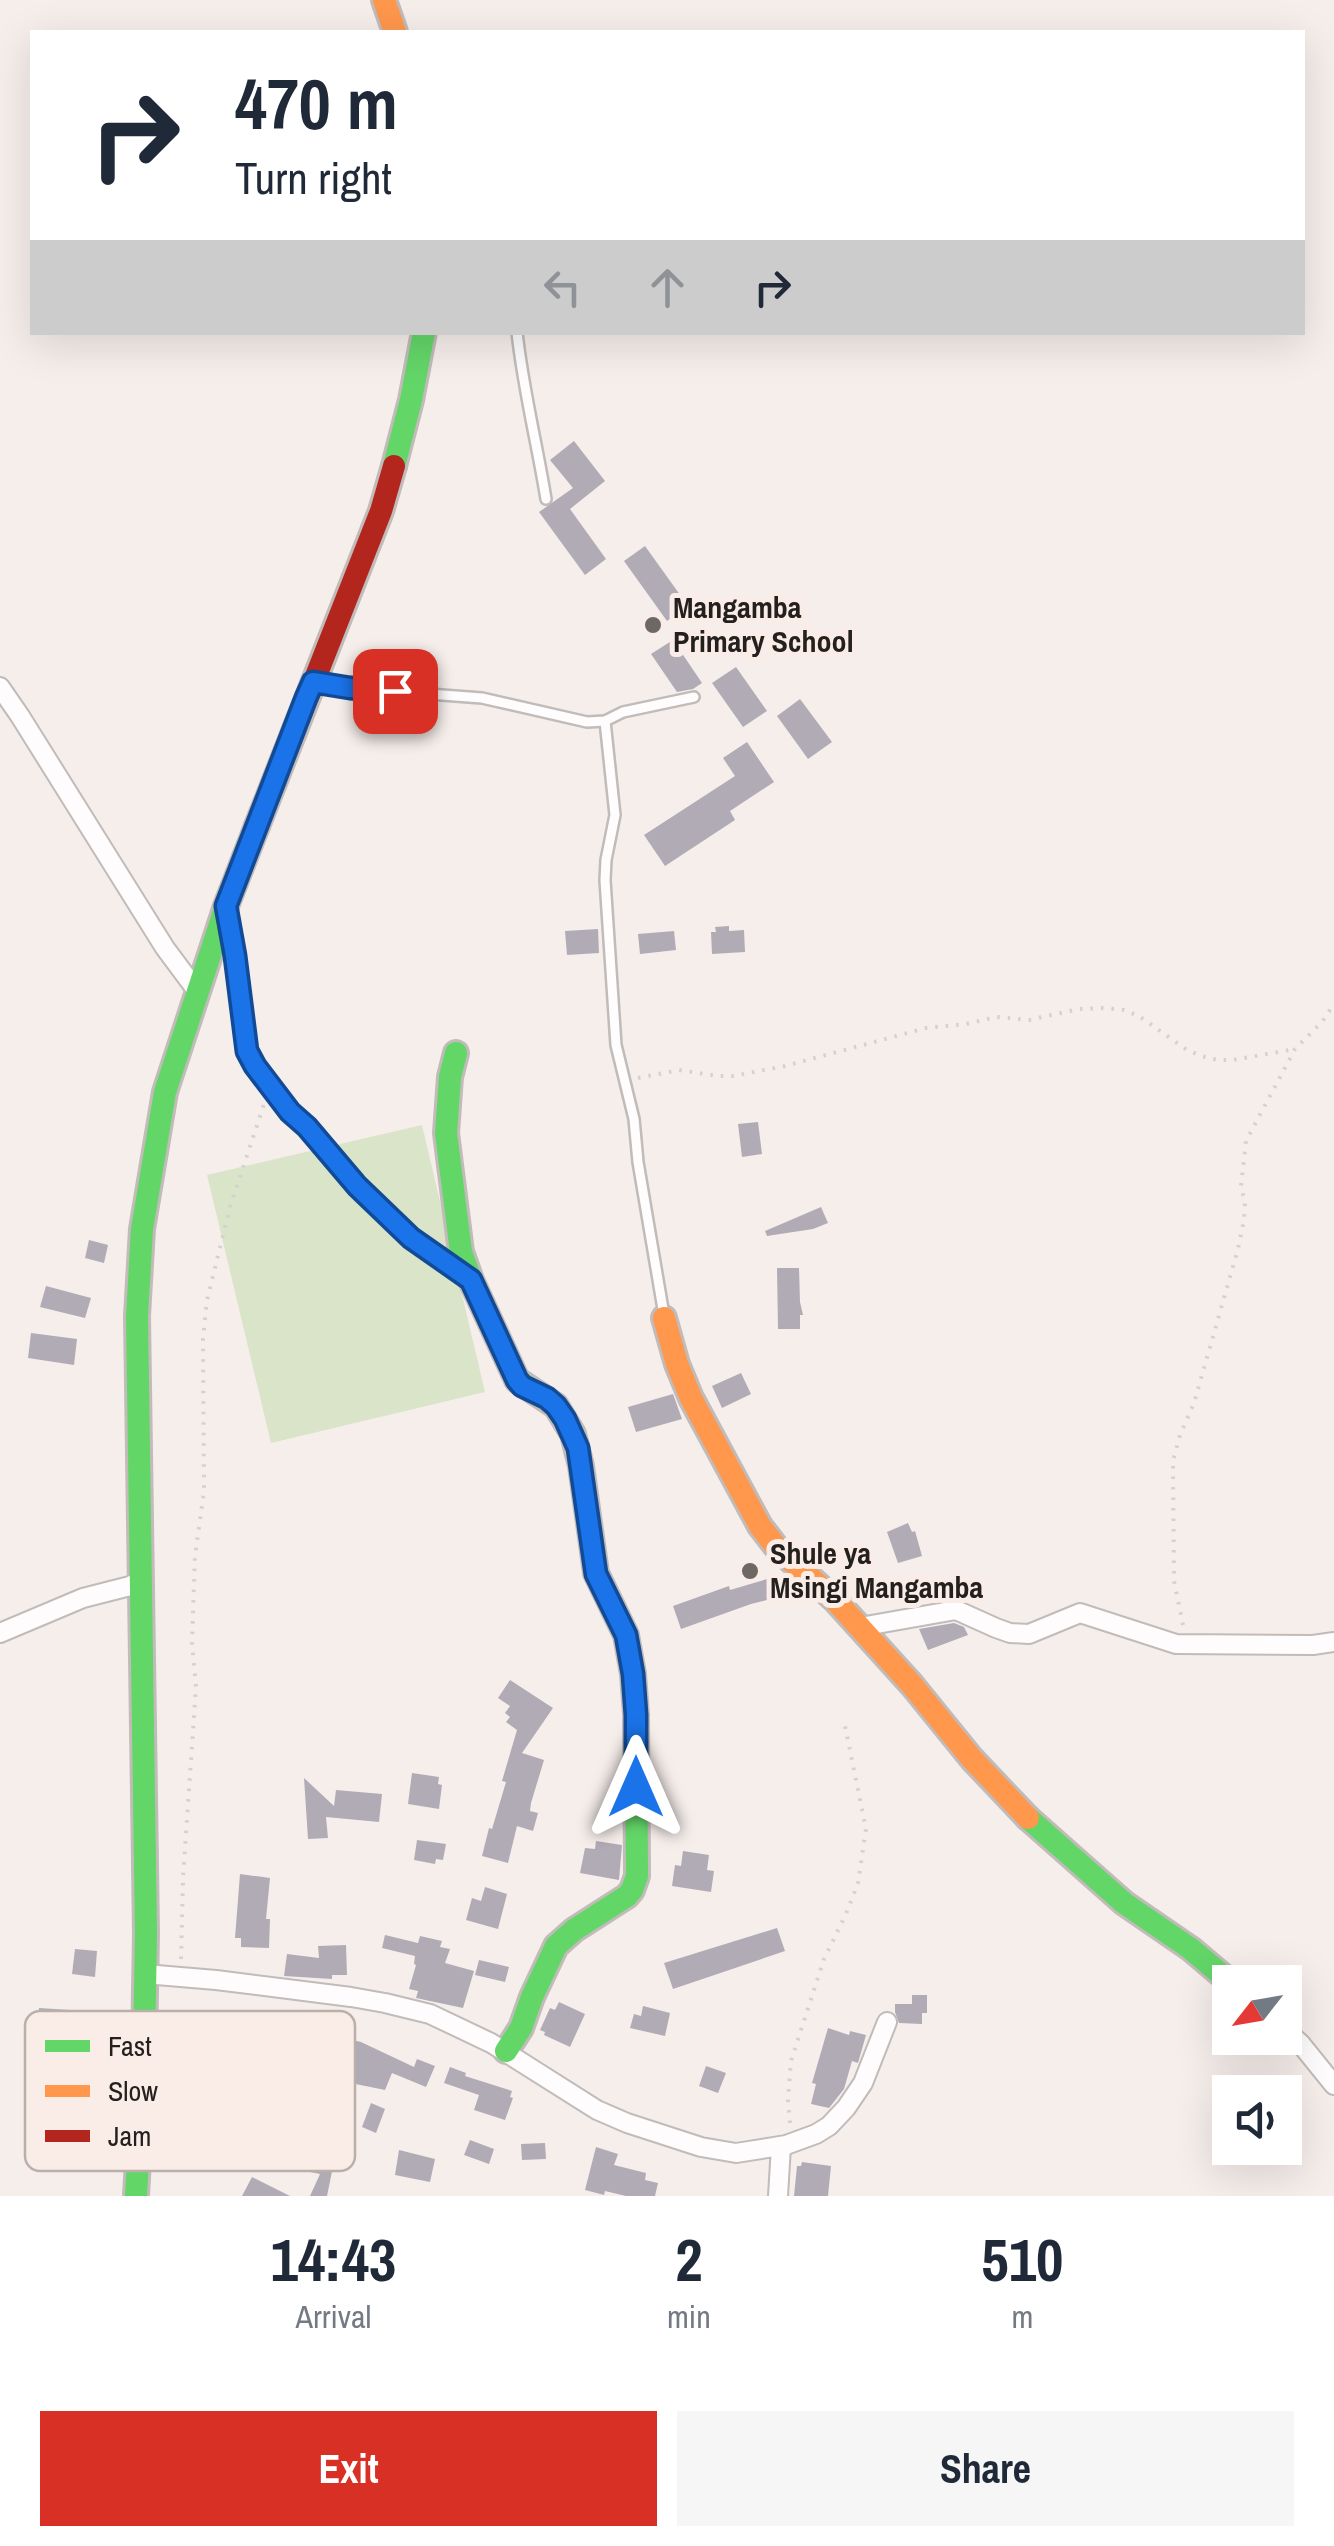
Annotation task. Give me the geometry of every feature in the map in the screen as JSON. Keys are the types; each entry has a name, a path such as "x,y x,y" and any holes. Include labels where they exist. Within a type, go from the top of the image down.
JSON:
{"street":[{"path":"384,0 393,30"},
{"path":"145,2011 138,1316 142,1229 165,1092 226,906 381,511 402,445 424,335"},
{"path":"0,688 165,948 197,991"},
{"path":"456,1053 446,1133 461,1252 517,1380 556,1406 573,1434 596,1574 626,1635 636,1715 636,1876 632,1890 556,1946 521,2028 506,2052"},
{"path":"664,1318 690,1398 760,1526 777,1548 836,1600 972,1759 1035,1825 1124,1903 1212,1967"},
{"path":"0,1633 83,1598 141,1580"},
{"path":"860,1627 956,1610 996,1628 1029,1634 1080,1613 1158,1640 1187,1645 1334,1642"},
{"path":"145,1974 386,2002 430,2014 506,2052 597,2110 649,2132 720,2151 786,2145 829,2126 863,2083 886,2022"},
{"path":"1302,2045 1334,2085"},
{"path":"778,2196 786,2145"},
{"path":"136,2196 137,2171"}],"lane":[{"path":"517,335 546,498"},
{"path":"313,682 482,698 569,719 605,721 623,712 694,697"},
{"path":"605,721 615,816 605,880 616,1045 634,1119 664,1318"},
{"path":"226,906 247,1051 290,1112 357,1186 411,1238 471,1280"}],"path":[{"path":"1187,1645 1174,1581 1172,1461 1194,1404 1238,1249 1244,1220 1241,1186 1246,1141 1295,1049 1334,1004"},
{"path":"623,1081 679,1070 734,1076 926,1028 996,1017 1030,1020 1079,1009 1124,1010 1140,1016 1187,1050 1218,1060 1295,1049"},
{"path":"178,1978 196,1687 192,1642 195,1556 204,1491 203,1340 207,1300 230,1208 270,1086"},
{"path":"786,2145 791,2061 824,1960 858,1882 866,1829 844,1722"}],"green space":[{"path":"422,1125 485,1392 271,1443 207,1175"}],"building":[{"path":"574,441 605,481 570,509 606,559 585,575 539,512 573,488 550,460"},
{"path":"645,546 688,606 667,621 624,561"},
{"path":"673,640 702,683 693,689 677,692 651,654"},
{"path":"736,667 767,711 743,727 712,683"},
{"path":"800,699 832,742 808,759 777,716"},
{"path":"747,742 774,782 730,811 735,820 665,866 644,835 735,776 723,758"},
{"path":"729,926 729,931 744,930 745,952 712,954 711,932 716,932 715,927"},
{"path":"598,929 599,953 567,955 565,931"},
{"path":"674,931 676,950 640,954 638,934"},
{"path":"758,1122 762,1154 742,1157 738,1124"},
{"path":"821,1207 828,1223 767,1236 765,1231"},
{"path":"89,1240 108,1245 104,1263 85,1258"},
{"path":"777,1268 799,1268 803,1315 800,1329 778,1329"},
{"path":"46,1286 91,1298 85,1318 40,1307"},
{"path":"31,1333 77,1339 74,1365 28,1358"},
{"path":"741,1373 751,1394 722,1408 712,1386"},
{"path":"673,1394 682,1419 636,1432 628,1407"},
{"path":"908,1523 915,1531 922,1556 898,1563 887,1532"},
{"path":"784,1574 802,1591 681,1629 673,1606 729,1586 730,1590"},
{"path":"954,1623 964,1627 968,1635 928,1650 919,1629"},
{"path":"510,1680 553,1708 522,1753 544,1760 530,1811 538,1813 533,1831 517,1826 508,1863 482,1856 506,1782 502,1781 517,1730 506,1722 510,1717 505,1713 510,1706 498,1698"},
{"path":"412,1773 439,1777 439,1809 408,1804"},
{"path":"304,1778 334,1806 336,1790 382,1794 379,1822 326,1817 328,1838 308,1839"},
{"path":"417,1840 446,1844 443,1860 436,1859 435,1864 414,1860"},
{"path":"596,1841 622,1845 619,1880 580,1873 585,1848 595,1849"},
{"path":"683,1851 709,1855 707,1870 714,1871 711,1892 672,1886 675,1865 681,1866"},
{"path":"240,1874 270,1878 266,1919 270,1919 269,1948 241,1947 241,1938 235,1938"},
{"path":"485,1887 507,1894 498,1929 466,1920 472,1898 481,1901"},
{"path":"777,1928 785,1951 673,1989 664,1963"},
{"path":"385,1935 418,1943 420,1936 442,1941 440,1947 450,1949 445,1963 474,1971 463,2008 416,1998 418,1991 409,1989 415,1956 382,1948"},
{"path":"346,1945 347,1975 332,1975 332,1979 284,1976 287,1954 319,1958 318,1946"},
{"path":"75,1949 97,1951 95,1977 72,1974"},
{"path":"479,1960 509,1967 505,1982 475,1975"},
{"path":"912,1995 927,1995 927,2013 922,2013 922,2024 899,2023 895,2004 912,2004"},
{"path":"559,2002 585,2014 570,2047 540,2030 550,2008 555,2010"},
{"path":"643,2006 670,2013 665,2036 630,2028 634,2014 641,2016"},
{"path":"828,2028 849,2035 850,2031 866,2035 858,2063 852,2061 844,2089 829,2108 811,2104 816,2084 812,2083"},
{"path":"355,2041 414,2067 417,2059 435,2066 426,2087 392,2073 385,2090 355,2084"},
{"path":"706,2066 726,2073 718,2093 699,2086"},
{"path":"450,2067 512,2091 505,2120 474,2110 479,2095 444,2083"},
{"path":"371,2103 385,2109 376,2133 362,2127"},
{"path":"470,2140 494,2149 489,2164 464,2155"},
{"path":"545,2143 546,2159 522,2160 521,2144"},
{"path":"596,2147 618,2154 614,2165 646,2173 645,2180 658,2183 655,2196 605,2191 604,2195 585,2190"},
{"path":"399,2150 435,2159 430,2182 395,2175"},
{"path":"802,2162 831,2166 828,2196 794,2196 797,2166"},
{"path":"332,2171 327,2196 310,2196 320,2174 310,2172"},
{"path":"252,2177 290,2196 242,2196"}],"traffic: fast":[{"path":"394,466 423,335"},
{"path":"145,2011 137,1316 142,1229 165,1092 226,906 257,826"},
{"path":"456,1053 446,1133 461,1252 517,1380 556,1406 573,1434 596,1573 626,1635 636,1715 637,1876 632,1890 556,1946 521,2028 506,2051"},
{"path":"1028,1818 1124,1903 1212,1967"},
{"path":"136,2196 137,2171"}],"traffic: slow":[{"path":"384,0 394,30"},
{"path":"664,1318 691,1398 760,1526 777,1548 835,1600 1028,1818"}],"traffic: jam":[{"path":"257,826 381,511 394,466"}],"place":[{"name":"Mangamba Primary School","path":"653,625"},
{"name":"Shule ya Msingi Mangamba","path":"750,1571"}],"route":[{"path":"395,691 313,682 306,698 226,906 247,1051 290,1112 357,1186 411,1238 471,1280 517,1380 556,1406 573,1434 596,1574 626,1635 633,1674 636,1787"}]}
